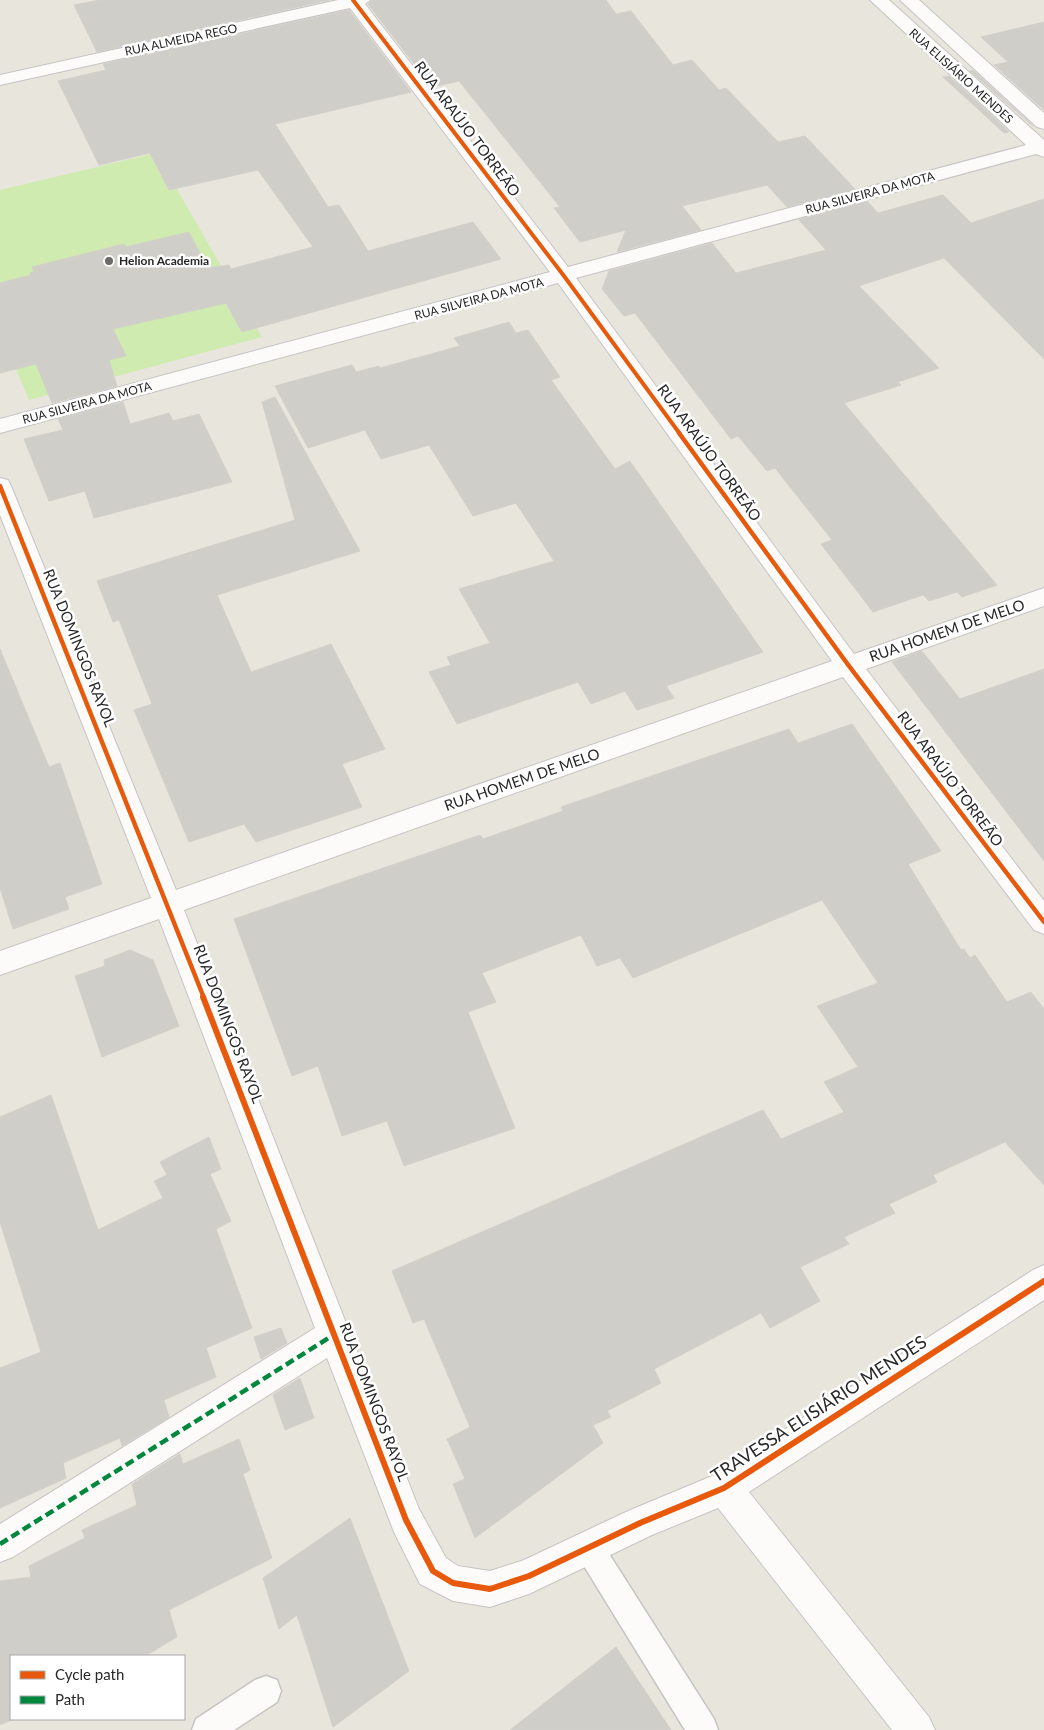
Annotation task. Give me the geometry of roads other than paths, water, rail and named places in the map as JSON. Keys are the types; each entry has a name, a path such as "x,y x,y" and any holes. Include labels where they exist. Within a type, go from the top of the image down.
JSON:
{"street":[{"name":"RUA ALMEIDA REGO","path":"0,80 356,0"},
{"name":"RUA ARAÚJO TORREÃO","path":"356,0 564,276 849,666 1044,922"},
{"name":"RUA ELISIÁRIO MENDES","path":"879,0 1043,148"},
{"name":"RUA ELISIÁRIO MENDES","path":"909,0 1044,123"},
{"path":"906,25 930,19"},
{"name":"RUA SILVEIRA DA MOTA","path":"0,426 1043,148"},
{"name":"RUA DOMINGOS RAYOL","path":"0,486 168,904 406,1520 433,1571"},
{"name":"RUA HOMEM DE MELO","path":"0,963 1044,597"},
{"name":"TRAVESSA ELISIÁRIO MENDES","path":"433,1571 453,1583 490,1589 529,1576 724,1488 1044,1282"},
{"path":"0,1544 335,1334"},
{"path":"724,1488 916,1730"}],"lane":[{"path":"589,1548 703,1730"},
{"path":"207,1730 266,1690"}],"place":[{"name":"Helion Academia","path":"109,261"}]}
